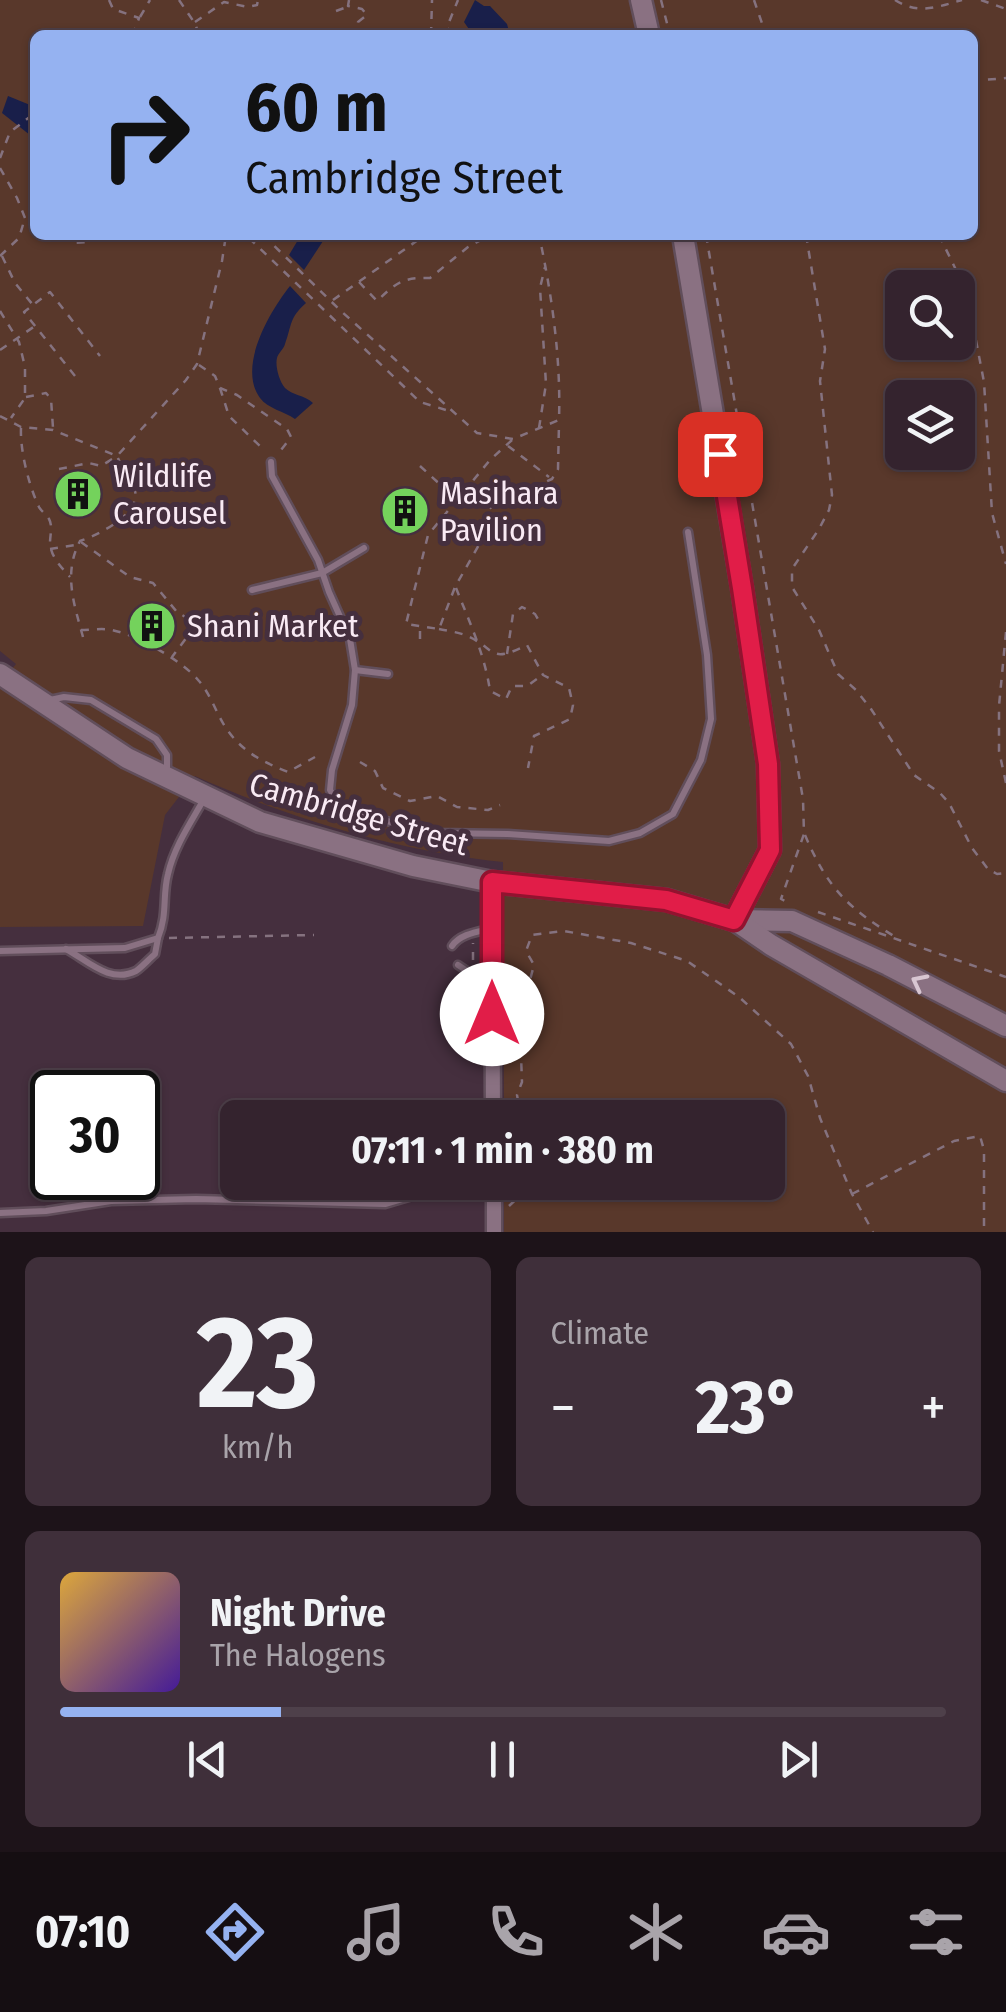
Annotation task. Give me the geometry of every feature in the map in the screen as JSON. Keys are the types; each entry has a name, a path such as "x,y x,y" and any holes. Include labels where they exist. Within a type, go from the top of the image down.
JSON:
{"street":[{"path":"641,0 649,30"},
{"path":"684,240 768,764 770,850 734,920"},
{"name":"Cambridge Street","path":"0,674 127,758 260,822 413,866 492,882 666,900 734,920 792,921 1006,1026"},
{"path":"492,882 493,1100"},
{"name":"Cambridge Street","path":"734,920 1006,1080"},
{"path":"494,1200 494,1232"}],"lane":[{"path":"271,462 272,476 322,573 350,639 355,670 352,705 332,770 330,790 349,812 437,833 609,841 640,833 673,814 702,760 712,719 688,532"},
{"path":"252,590 322,573 364,548"},
{"path":"355,670 388,674"},
{"path":"41,702 64,697 90,700 156,739 167,755 167,778"},
{"path":"65,949 102,972 116,976 136,971 155,954 165,920 167,875 205,796"},
{"path":"452,946 471,933 491,928"},
{"path":"0,951 126,948 158,938"},
{"path":"458,965 476,978 492,980"},
{"path":"0,1213 111,1201 220,1200"},
{"path":"234,1200 384,1204 398,1200"}],"path":[{"path":"109,0 112,10 139,18"},
{"path":"134,30 150,0"},
{"path":"179,0 197,30"},
{"path":"195,22 224,2 250,8 258,0"},
{"path":"348,6 349,0"},
{"path":"431,30 432,0"},
{"path":"448,30 446,27 458,0"},
{"path":"661,0 669,30"},
{"path":"754,0 764,30"},
{"path":"895,0 921,11 962,0"},
{"path":"981,0 1006,9"},
{"path":"336,11 348,6 362,10 366,16 358,22 359,30"},
{"path":"978,80 1006,78"},
{"path":"0,158 10,132 30,117"},
{"path":"0,168 24,218 20,238 1,256 15,283 33,305"},
{"path":"24,218 30,218"},
{"path":"59,469 89,463 101,466 117,456 186,380 197,364 225,240"},
{"path":"255,240 420,402 450,411"},
{"path":"268,240 476,433 513,439"},
{"path":"332,301 418,240"},
{"path":"359,282 377,301 409,277 430,278 481,240"},
{"path":"440,629 455,587 484,536 489,509 496,502 552,479 558,469 558,371 540,240"},
{"path":"707,240 803,798 804,834 781,900 798,906"},
{"path":"807,240 825,350 820,381 832,495 819,529 792,570 792,588 819,630 838,674 872,709 914,775 949,803 972,848 988,869 1006,873"},
{"path":"941,240 958,274 973,325 984,382 992,514 1006,564"},
{"path":"539,428 546,384 540,288 546,266"},
{"path":"75,376 24,312 50,292 100,356"},
{"path":"0,311 17,340 25,367 25,398 10,419"},
{"path":"542,318 552,315"},
{"path":"0,350 35,326"},
{"path":"543,338 554,335"},
{"path":"197,364 215,376 228,416 266,452 271,462 291,438 287,429 236,394 220,388"},
{"path":"544,371 558,371"},
{"path":"25,398 46,393 51,399 53,430"},
{"path":"0,416 21,427 53,430 117,456 134,486 135,505 126,514 94,537 50,548"},
{"path":"528,768 534,736 570,719 573,704 569,688 542,675 527,645 507,655 497,655 468,636 406,624 428,535 490,460 513,439 558,420"},
{"path":"21,427 20,446 40,509 49,518 50,548 71,578"},
{"path":"507,445 552,479"},
{"path":"420,466 457,500"},
{"path":"79,543 130,577 153,583 177,612 192,621 193,629 170,659"},
{"path":"79,543 71,564 71,578 83,637"},
{"path":"455,587 478,644 490,691 506,699 512,686 527,686 542,675"},
{"path":"507,655 513,614 522,607 539,620"},
{"path":"420,628 420,640"},
{"path":"81,630 111,630 136,638 196,677 227,730 256,760 288,772 316,757"},
{"path":"1006,632 999,751 1006,783"},
{"path":"360,762 375,771 383,788 410,801 437,796 457,807 488,810 500,805"},
{"path":"804,834 829,881 849,905 902,941"},
{"path":"816,912 1006,977"},
{"path":"518,1100 522,1082 518,1003 534,965 526,951 532,935 564,930 687,961 739,998 790,1044 808,1076 820,1118 852,1194 874,1232"},
{"path":"158,938 314,935"},
{"path":"473,942 473,972"},
{"path":"852,1194 954,1141 980,1136 984,1150 984,1232"},
{"path":"507,1207 515,1200"}],"shaded area":[{"path":"0,0 1006,0 1006,1232 504,1232 504,1200 785,1200 785,1100 504,1100 503,862 423,850 346,831 195,776 165,815 143,926 0,927 0,684 16,664 0,651"}],"water":[{"path":"475,0 490,6 509,30 470,30 464,22"},
{"path":"8,96 30,105 30,135 2,113"},
{"path":"298,240 324,240 304,270 289,255"},
{"path":"290,286 306,303 292,322 277,358 277,369 285,388 313,403 295,419 260,398 252,371 266,324"}],"place":[{"name":"Wildlife Carousel","path":"78,494"},
{"name":"Masihara Pavilion","path":"405,511"},
{"name":"Shani Market","path":"152,626"}],"route":[{"path":"492,1014 492,882 666,900 734,920 770,850 768,764 720,454"}]}
